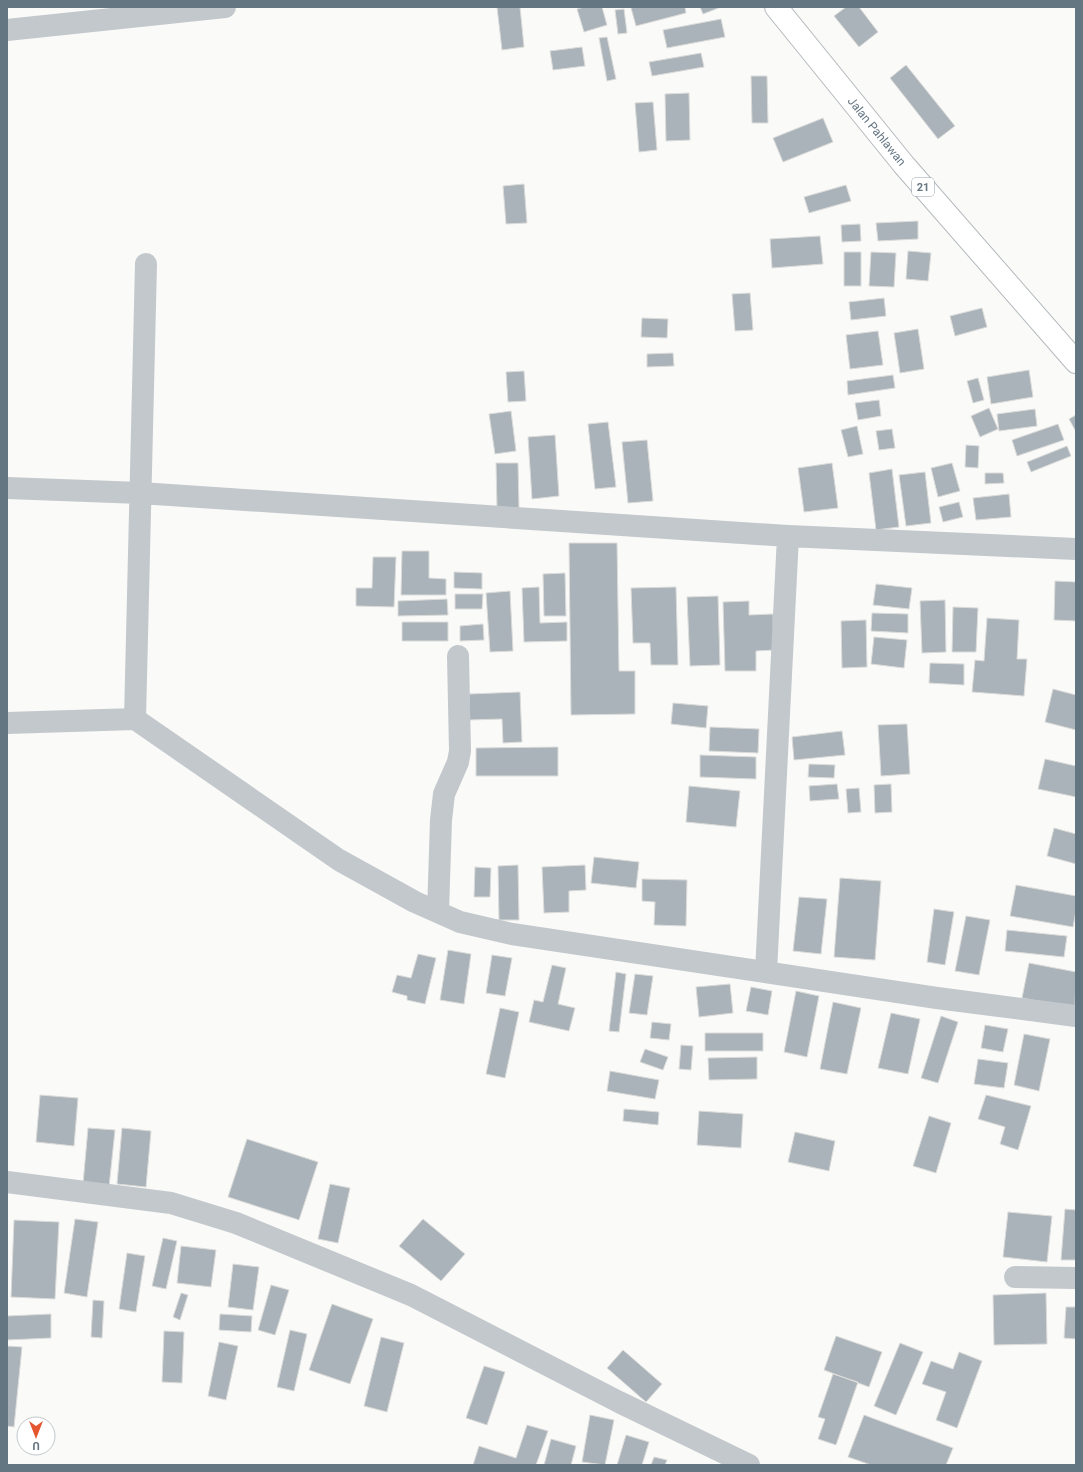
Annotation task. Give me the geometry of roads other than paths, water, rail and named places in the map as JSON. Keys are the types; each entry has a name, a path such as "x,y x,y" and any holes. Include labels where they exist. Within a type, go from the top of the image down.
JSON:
{"highway":[{"name":"Jalan Pahlawan","path":"776,7 904,165 1076,362"}],"street":[{"path":"7,30 225,7"},
{"path":"135,719 146,264"},
{"path":"7,488 140,493 788,536 1076,549"},
{"path":"766,972 788,536"},
{"path":"438,912 441,820 444,794 458,762 460,751 458,656"},
{"path":"7,723 135,719 339,860 415,902 460,922 512,934 937,998 1076,1016"},
{"path":"7,1186 7,1182 171,1203 236,1223 411,1295 612,1398 749,1465"},
{"path":"1015,1277 1076,1278"}]}
